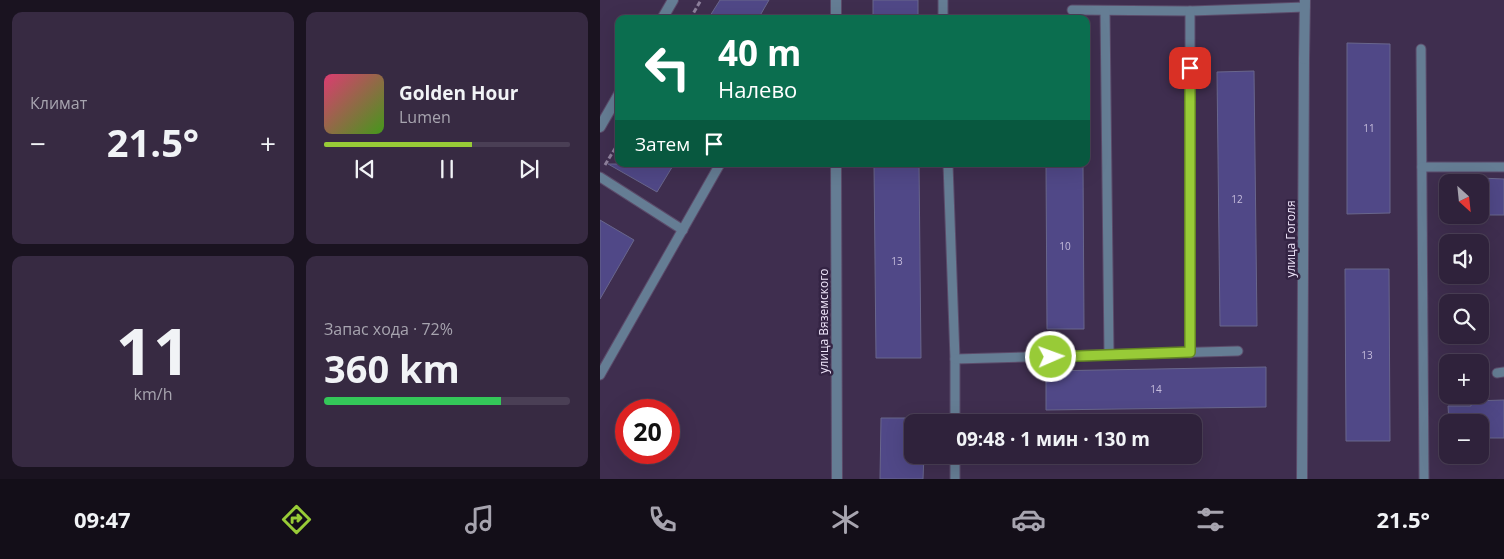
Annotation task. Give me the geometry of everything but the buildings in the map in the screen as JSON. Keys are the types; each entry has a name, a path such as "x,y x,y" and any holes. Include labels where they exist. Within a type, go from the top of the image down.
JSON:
{"street":[{"path":"664,15 673,0"},
{"path":"836,0 836,15"},
{"name":"улица Гоголя","path":"1302,479 1305,4"},
{"path":"600,127 615,101"},
{"name":"улица Вяземского","path":"836,167 837,479"}],"lane":[{"path":"942,0 943,15"},
{"path":"1072,10 1190,11 1305,4"},
{"path":"1104,11 1109,355"},
{"path":"1190,11 1190,352"},
{"path":"1421,48 1424,479"},
{"path":"600,375 718,167"},
{"path":"948,167 955,360 955,414"},
{"path":"1422,167 1504,167"},
{"path":"600,177 683,230"},
{"path":"955,360 1238,351"},
{"path":"955,464 955,479"}],"path":[{"path":"692,15 700,0"},
{"path":"605,167 615,149"}],"route":[{"path":"1051,357 1190,352 1190,68"}]}
